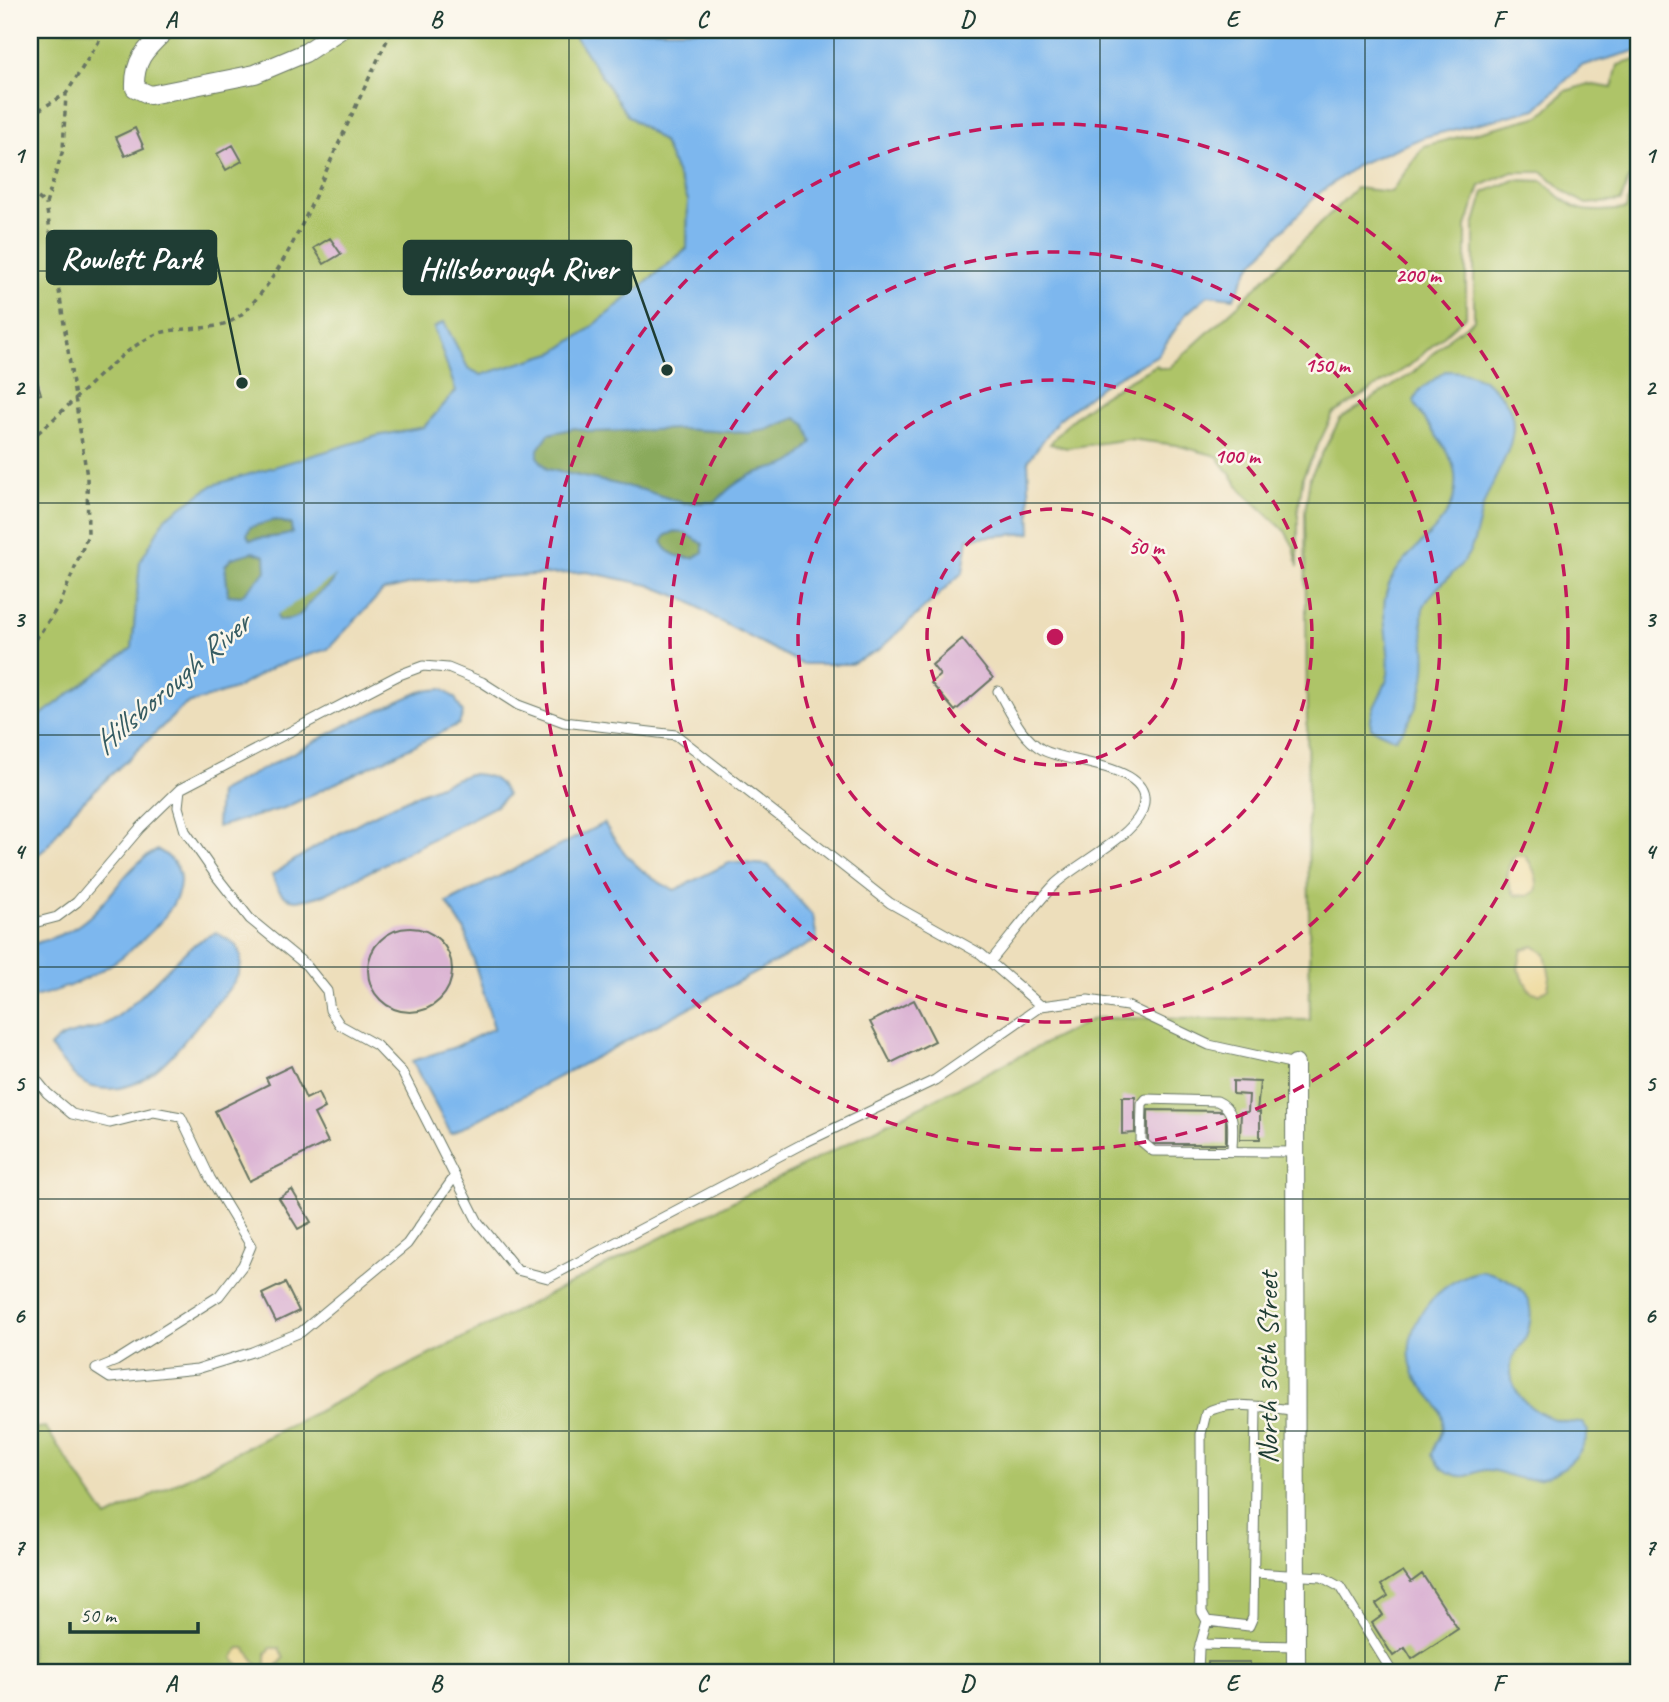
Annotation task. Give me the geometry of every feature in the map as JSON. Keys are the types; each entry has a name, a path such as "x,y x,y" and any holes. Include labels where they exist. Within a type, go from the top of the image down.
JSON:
{"street":[{"path":"166,30 146,48 134,70 135,88 149,95 256,74 305,53 340,30"},
{"name":"North 30th Street","path":"1296,1064 1296,1672"}],"lane":[{"path":"30,924 57,918 77,902 140,828 180,789 399,675 423,666 448,668 482,682 518,705 564,722 676,735 890,903 990,962 1041,1006"},
{"path":"990,962 1056,883 1138,818 1144,799 1137,782 1122,772 1070,761 1042,750 1027,737 998,691"},
{"path":"180,789 178,807 185,831 217,877 250,919 306,965 327,991 330,1010 340,1025 376,1045 402,1072 478,1222 517,1270 548,1278 804,1143 935,1080 1041,1006 1088,1000 1127,1006 1209,1045 1296,1064"},
{"path":"30,1072 47,1093 72,1114 110,1123 154,1112 181,1117 210,1178 251,1246 243,1265 219,1296 116,1361 96,1369 110,1378 197,1369 252,1353 301,1332 407,1244 455,1176"},
{"path":"1232,1152 1232,1115 1227,1105 1217,1101 1146,1100 1142,1104 1141,1141 1147,1149 1232,1152 1296,1152"},
{"path":"1207,1621 1249,1626 1253,1618 1256,1408"},
{"path":"1198,1672 1200,1644 1207,1621 1202,1612 1201,1434 1206,1413 1212,1409 1296,1410"},
{"path":"1254,1573 1296,1573 1322,1577 1340,1587 1392,1672"},
{"path":"1200,1644 1296,1646"}],"path":[{"path":"30,115 66,94 106,30"},
{"path":"30,439 125,355 153,336 166,331 210,328 241,315 251,304 298,231 392,30"},
{"path":"30,648 60,604 88,535 88,477 46,204 63,150 66,94"},
{"path":"30,192 46,204"}],"green space":[{"path":"30,30 571,30 627,115 663,142 688,200 687,248 588,330 555,352 481,376 468,368 444,322 434,328 456,391 424,427 377,436 305,459 140,562 132,648 30,723"},
{"path":"1639,59 1639,176 1629,178 1621,201 1586,204 1567,193 1543,172 1512,172 1480,186 1466,226 1466,316 1409,366 1333,414 1303,476 1298,512 1298,567 1294,547 1285,531 1244,493 1217,456 1176,445 1129,439 1067,448 1050,444 1085,408 1113,389 1157,365 1159,368 1169,368 1239,304 1356,188 1391,192 1424,146 1540,116 1566,91 1588,84 1612,88 1618,65"},
{"path":"1515,180 1543,181 1564,200 1589,211 1626,209 1633,184 1639,184 1639,1672 30,1672 30,1429 45,1427 107,1518 1095,1018 1310,1020 1305,512 1310,477 1340,419 1413,373 1449,338 1474,320 1474,226 1484,192"},
{"path":"796,418 807,425 812,442 803,452 790,464 761,471 746,478 716,502 683,503 643,490 547,469 538,458 538,449 549,434 575,428 592,432 680,429 748,433 766,430"},
{"path":"275,520 291,525 292,533 250,540 247,535 250,527"},
{"path":"674,532 685,533 704,544 703,552 693,558 671,553 662,542 666,535"},
{"path":"253,552 265,556 266,571 257,584 241,596 228,595 225,566 232,558"},
{"path":"318,568 332,568 335,577 331,584 297,617 278,620 278,601 286,586 300,575"}],"sand":[{"path":"1515,856 1525,856 1535,873 1536,891 1528,896 1515,895 1509,886 1508,870"},
{"path":"1534,946 1545,954 1550,977 1548,988 1539,994 1530,991 1518,969 1522,949"},
{"path":"239,1648 245,1648 260,1668 266,1666 266,1653 271,1648 279,1648 284,1658 272,1672 244,1672 233,1658"}],"water":[{"path":"571,30 1639,30 1639,50 1581,66 1536,109 1424,137 1359,164 1318,194 1249,268 1234,298 1208,295 1186,314 1158,355 1103,385 1058,420 1028,461 1031,533 968,538 963,572 879,650 851,664 802,664 721,622 687,600 649,585 587,572 423,581 383,591 328,649 275,666 235,689 185,705 73,811 46,848 30,861 30,723 132,648 140,562 165,518 213,485 377,436 424,427 456,391 434,328 444,322 468,368 481,375 555,352 588,330 687,249 688,200 663,142 627,115","holes":["796,418 806,425 812,442 797,459 746,478 716,502 683,503 643,490 547,469 538,458 538,449 549,434 575,428 592,432 680,429 748,433 766,430","275,520 291,524 292,533 250,540 247,535 250,527","674,532 685,533 703,544 703,552 693,558 675,555 662,542 666,535","253,552 265,556 266,571 241,596 228,595 225,565 232,558","318,568 332,568 335,577 301,614 293,619 278,620 281,593 300,575"]},
{"path":"1445,371 1473,375 1497,391 1507,404 1513,431 1510,445 1482,509 1469,554 1430,596 1423,609 1426,658 1423,683 1410,719 1395,739 1371,728 1372,713 1388,674 1384,604 1391,580 1410,554 1442,521 1455,493 1455,475 1449,455 1414,401 1419,391"},
{"path":"442,689 455,698 463,713 459,724 284,808 217,827 219,792 350,723 422,691"},
{"path":"469,774 492,778 507,795 496,806 326,894 293,900 281,893 276,885 272,875 318,846 392,806"},
{"path":"604,823 633,862 652,878 675,890 731,862 768,865 813,916 817,940 451,1134 412,1061 455,1047 494,1028 465,931 447,903"},
{"path":"158,850 175,864 180,880 177,897 167,914 135,946 95,974 68,987 30,998 30,945 78,926 103,904 136,865"},
{"path":"216,933 237,947 241,957 240,970 227,992 171,1056 144,1079 112,1089 87,1085 75,1076 50,1047 68,1035 97,1028 119,1016 188,949"},
{"path":"1483,1271 1508,1280 1518,1287 1529,1304 1529,1327 1511,1364 1516,1390 1523,1400 1544,1415 1557,1420 1582,1423 1588,1431 1580,1451 1573,1459 1556,1473 1546,1477 1524,1479 1484,1470 1469,1475 1455,1475 1437,1463 1432,1455 1441,1433 1443,1419 1438,1407 1414,1374 1410,1357 1411,1339 1416,1323 1437,1294 1467,1275"}],"building":[{"path":"135,128 144,148 125,156 116,137"},
{"path":"233,145 242,161 226,170 217,154"},
{"path":"330,238 341,254 324,264 314,248"},
{"path":"35,373 41,394 30,397 30,374"},
{"path":"962,639 993,678 955,711 931,683 940,675 932,665"},
{"path":"410,928 433,935 445,947 452,970 445,993 433,1005 410,1012 387,1005 375,993 368,970 375,947 387,935"},
{"path":"914,1000 935,1041 891,1063 870,1022"},
{"path":"291,1066 306,1099 318,1093 325,1108 314,1114 328,1142 249,1181 215,1111 269,1084 266,1078"},
{"path":"1233,1081 1260,1082 1257,1112 1260,1112 1260,1139 1240,1139 1241,1112 1248,1112 1249,1095 1233,1094"},
{"path":"1122,1097 1135,1097 1135,1133 1122,1134"},
{"path":"1148,1110 1226,1111 1226,1144 1148,1144"},
{"path":"292,1190 311,1222 298,1229 279,1198"},
{"path":"285,1283 299,1311 276,1322 262,1294"},
{"path":"1403,1571 1411,1582 1422,1574 1458,1629 1412,1659 1405,1648 1393,1656 1372,1623 1383,1615 1376,1604 1388,1596 1381,1585"},
{"path":"1208,1662 1250,1662 1250,1672 1208,1672"}],"waterway":[{"name":"Hillsborough River","path":"241,619 353,545"}],"place":[{"name":"Hillsborough River","path":"667,370"},
{"name":"Rowlett Park","path":"242,383"}]}
